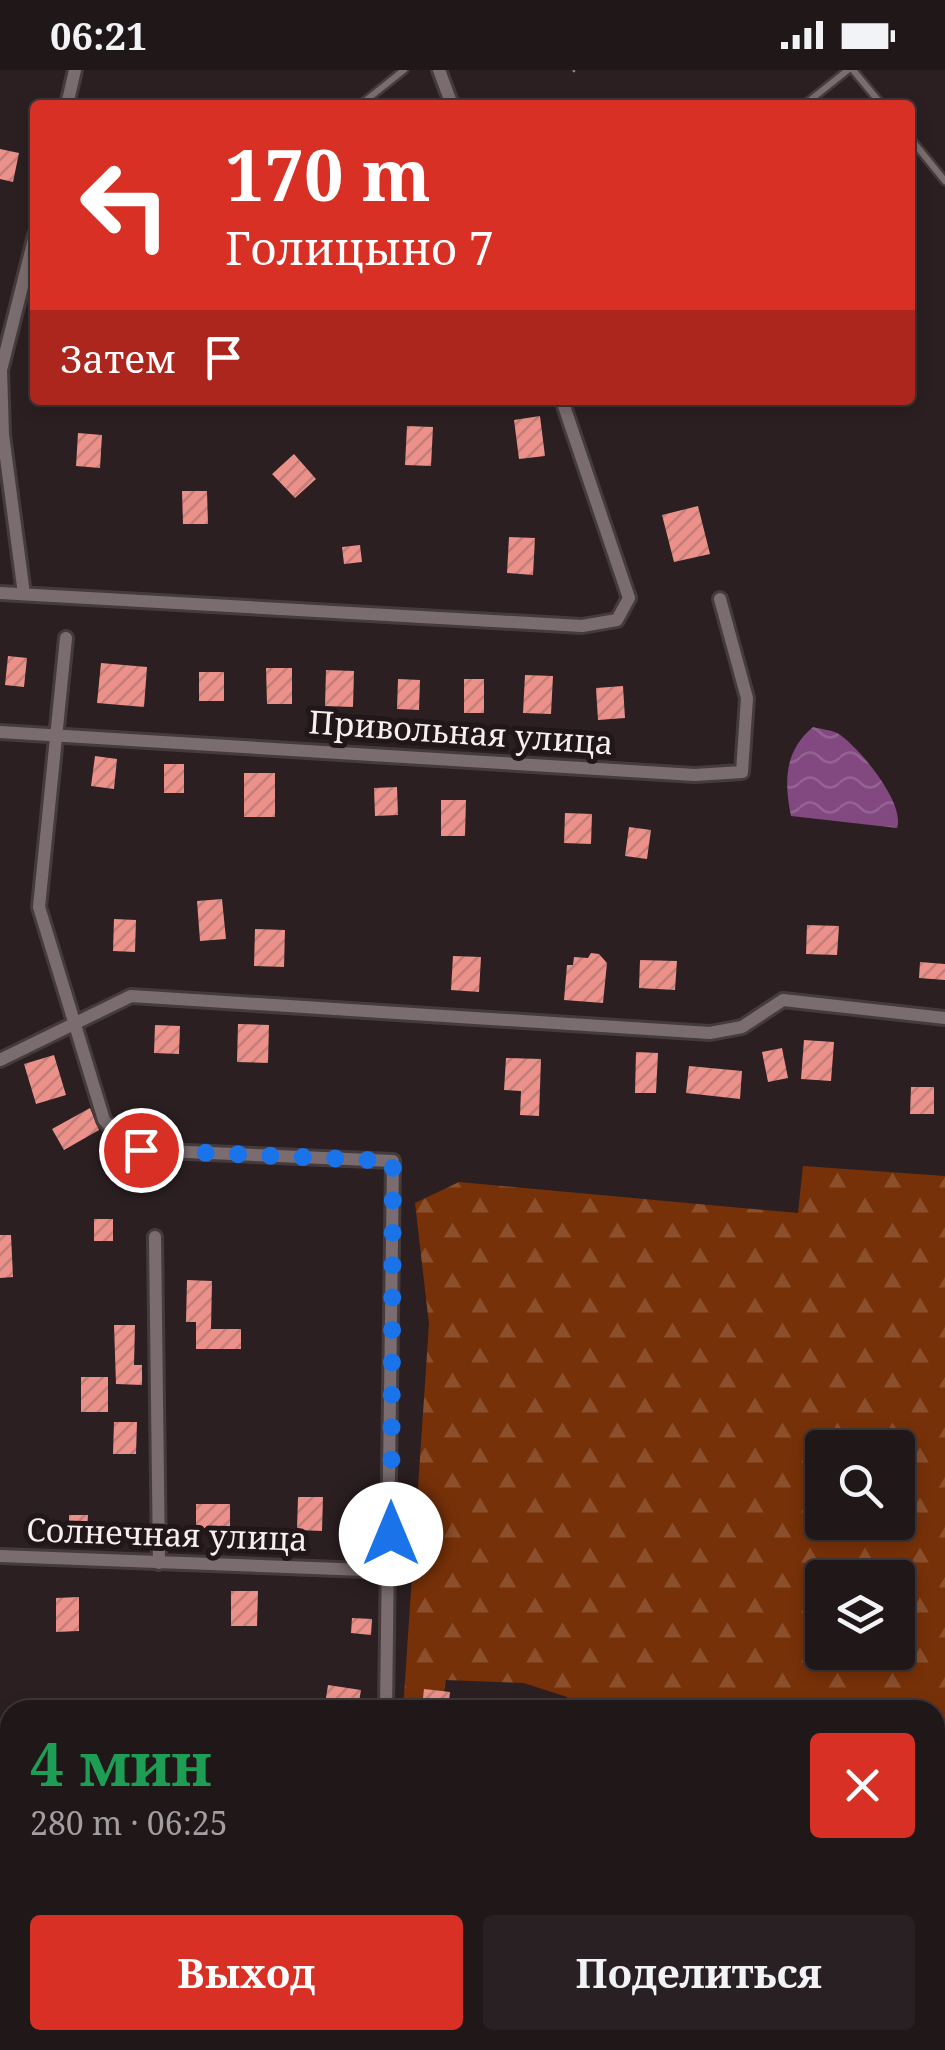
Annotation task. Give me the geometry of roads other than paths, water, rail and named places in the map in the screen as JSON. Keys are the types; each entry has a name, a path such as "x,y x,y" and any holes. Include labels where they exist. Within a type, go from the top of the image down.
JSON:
{"street":[{"path":"68,100 75,70"},
{"path":"440,70 450,100"},
{"path":"24,594 4,435 2,370 30,255"},
{"path":"0,593 582,626 616,620 629,598 564,405"},
{"name":"Привольная улица","path":"0,732 695,776 742,772 748,698 720,599"},
{"path":"66,638 38,907 104,1120 124,1141 141,1150 393,1161 391,1572 386,1700"},
{"path":"0,1060 130,996 710,1032 742,1026 784,1000 945,1018"},
{"path":"155,1237 159,1562"},
{"name":"Солнечная улица","path":"0,1556 391,1572"}],"lane":[{"path":"366,100 404,70"},
{"path":"811,100 851,70 878,100"},
{"path":"915,144 945,181"}],"water":[{"path":"813,727 837,733 868,762 888,791 898,818 897,828 791,816 788,768 796,746"}]}
